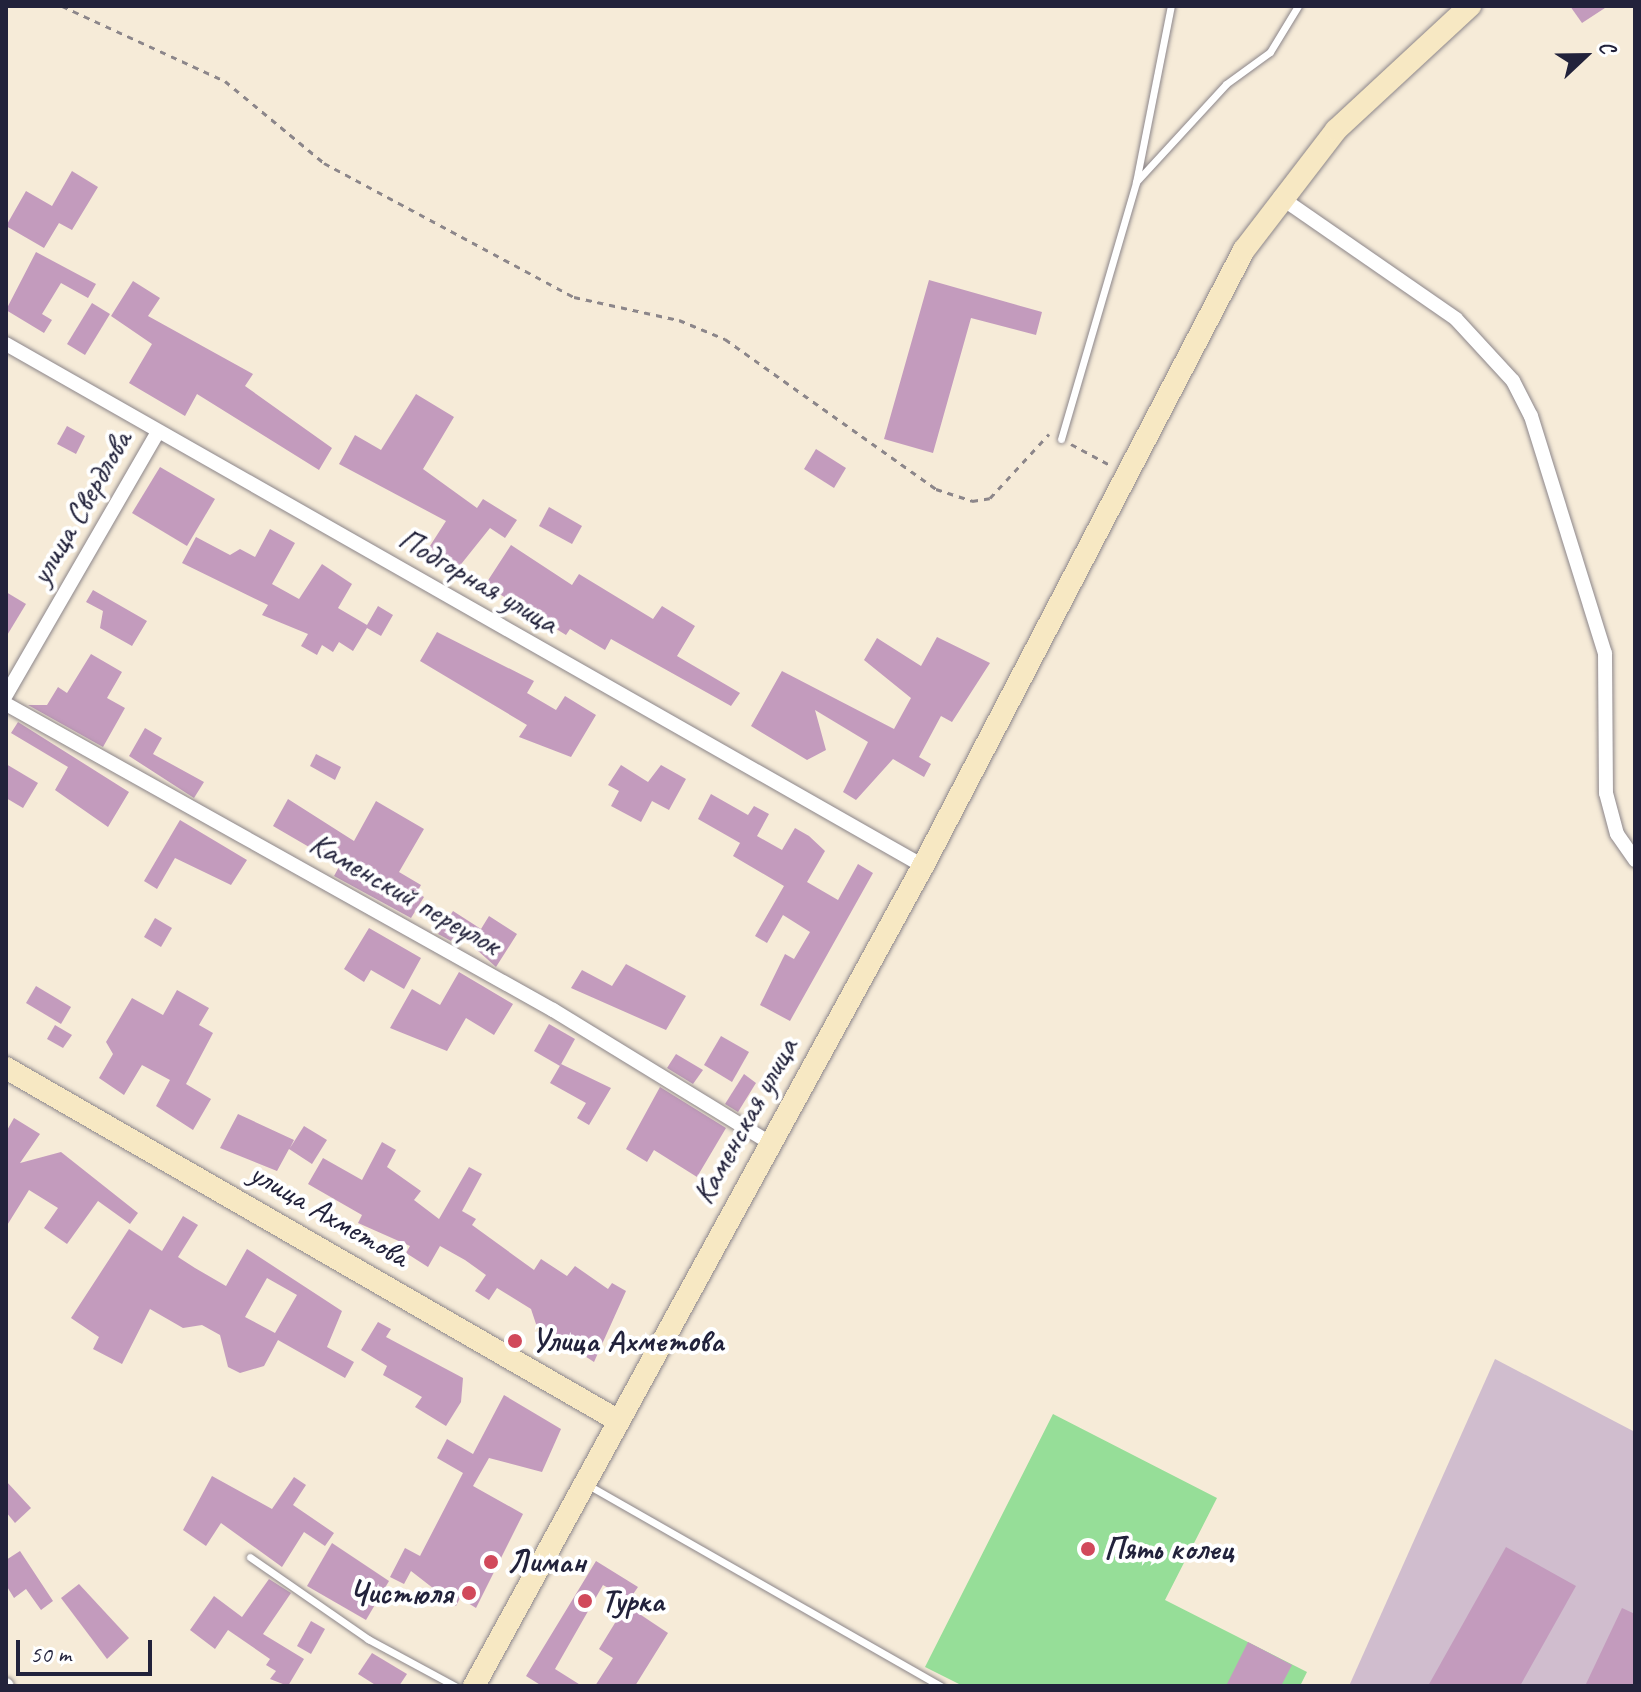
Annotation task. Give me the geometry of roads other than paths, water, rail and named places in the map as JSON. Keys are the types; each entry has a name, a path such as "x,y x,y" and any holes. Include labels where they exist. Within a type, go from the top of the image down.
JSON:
{"street":[{"name":"Каменская улица","path":"474,1686 587,1485 619,1421 923,866 1130,477 1229,278 1280,197 1377,87 1470,6"},
{"path":"1280,197 1456,319 1513,381 1531,416 1605,653 1611,705 1606,793 1617,834 1635,860"},
{"name":"Подгорная улица","path":"6,344 923,866"},
{"name":"улица Свердлова","path":"6,695 158,432"},
{"name":"Каменский переулок","path":"6,704 553,1010 770,1143"},
{"name":"улица Ахметова","path":"6,1068 619,1421"}],"lane":[{"path":"1061,439 1136,182 1171,6"},
{"path":"1136,182 1226,84 1270,52 1298,6"},
{"path":"587,1485 941,1686"},
{"path":"250,1557 368,1639 455,1686"}],"place":[{"name":"Улица Ахметова","path":"515,1341"},
{"name":"Пять колец","path":"1088,1549"},
{"name":"Лиман","path":"491,1562"},
{"name":"Чистюля","path":"469,1593"},
{"name":"Турка","path":"585,1601"}]}
